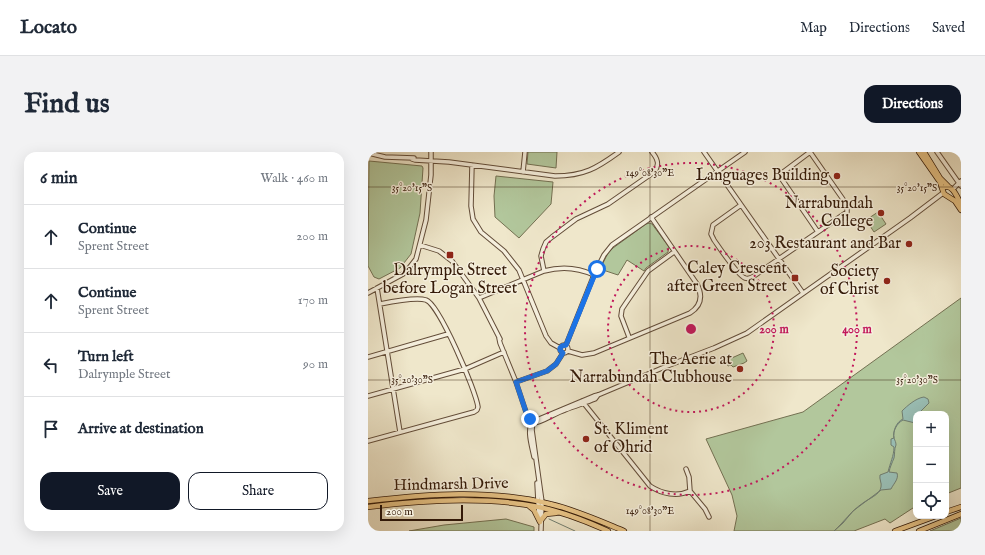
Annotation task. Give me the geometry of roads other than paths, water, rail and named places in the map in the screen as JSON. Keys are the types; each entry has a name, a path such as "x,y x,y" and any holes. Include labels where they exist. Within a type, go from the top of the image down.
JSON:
{"main road":[{"path":"919,152 940,182 945,193 955,201 961,210"},
{"path":"924,152 940,178 951,188 961,204"},
{"path":"945,193 951,188"},
{"path":"945,193 951,196 951,188"},
{"name":"Hindmarsh Drive","path":"368,501 413,497 470,495 511,497 540,502 579,512 624,531"},
{"name":"Hindmarsh Drive","path":"368,507 416,503 495,501 540,507 560,512 608,531"},
{"path":"527,505 534,510 541,521 546,514 560,512"},
{"path":"949,511 961,507"},
{"path":"919,531 961,514"},
{"path":"895,531 928,519"}],"street":[{"path":"385,152 385,157"},
{"path":"368,293 403,274 416,259 426,220 431,152"},
{"path":"523,172 525,152"},
{"path":"368,153 385,157 415,158 555,176 571,176 597,167 619,152"},
{"path":"544,271 542,256 546,242 572,221 608,204 654,172 658,164 657,159 652,152"},
{"path":"704,152 803,293"},
{"path":"568,351 566,345 594,275 607,250 651,217 744,152"},
{"path":"741,205 713,225 711,234 739,274 745,279 754,276 779,260 844,214 847,205 810,152 782,173 781,178 818,232"},
{"path":"937,152 960,183 951,188"},
{"path":"472,165 471,206 473,219 481,232 510,258 519,270 546,336 551,343 560,348 563,353"},
{"path":"533,422 714,348 744,334 945,193"},
{"path":"516,382 547,371 556,364 563,353 568,351 580,355 587,355 695,310 699,305 700,291 697,284 651,217"},
{"path":"420,245 439,251 448,257 479,298 499,338 528,417 533,422"},
{"path":"629,337 622,322 622,309 648,270 674,252"},
{"path":"479,298 544,271 553,269 578,269 594,275"},
{"path":"377,288 400,432"},
{"path":"368,441 476,411 478,405 465,369 432,305 428,301 417,299 380,304"},
{"path":"368,356 448,334"},
{"path":"560,348 566,345"},
{"path":"368,396 465,369 504,352"},
{"path":"582,402 650,486 660,492 668,494 678,494 690,491"},
{"path":"533,422 532,430 540,502 541,530"},
{"path":"686,469 689,477 690,491 705,509 709,517"}],"water":[{"path":"924,397 928,399 929,403 921,411 913,411 913,422 903,420 894,430 897,424 903,419 902,411 912,402"},
{"path":"894,438 896,445 894,458 889,472 897,473 896,481 891,489 879,491 881,486 880,475 888,472 893,456 894,447 891,445 891,439"}],"waterway":[{"path":"549,519 575,531"}],"place":[{"name":"Languages Building","path":"837,176"},
{"name":"Narrabundah College","path":"881,213"},
{"name":"203 Restaurant and Bar","path":"909,244"},
{"name":"Dalrymple Street before Logan Street","path":"450,255"},
{"name":"Caley Crescent after Green Street","path":"795,278"},
{"name":"Society of Christ","path":"887,281"},
{"name":"The Aerie at Narrabundah Clubhouse","path":"740,369"},
{"name":"St. Kliment of Ohrid","path":"586,439"}]}
